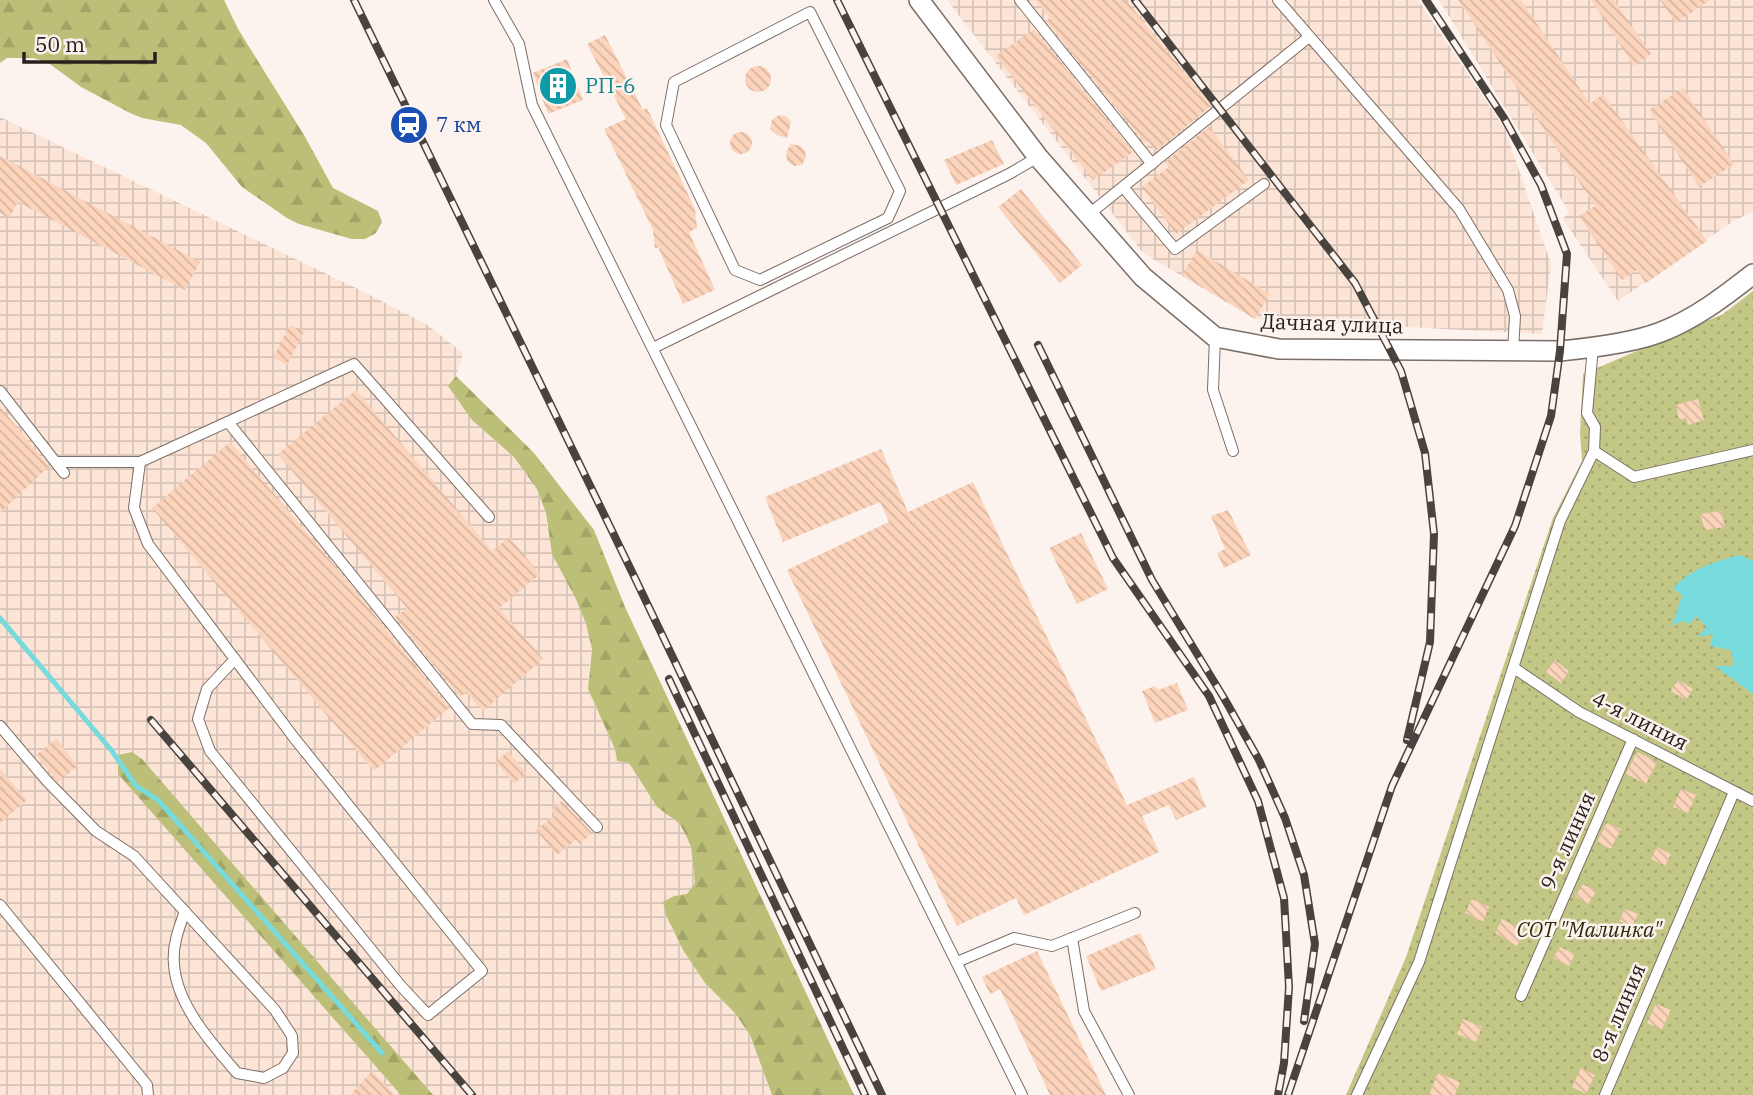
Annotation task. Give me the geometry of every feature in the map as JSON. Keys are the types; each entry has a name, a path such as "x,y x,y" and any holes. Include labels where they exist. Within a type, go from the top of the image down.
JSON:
{"street":[{"name":"Дачная улица","path":"919,0 1038,157 1088,215 1143,277 1215,337 1279,349 1560,351 1593,347 1661,332 1716,303 1753,274"}],"lane":[{"path":"494,0 519,44 532,105 1022,1095"},
{"path":"1020,0 1152,164"},
{"path":"1278,0 1459,209 1508,290 1515,316 1513,351"},
{"path":"810,12 900,191 888,218 761,280 735,270 666,125 674,82 810,12"},
{"path":"1088,215 1309,37"},
{"path":"653,348 1009,174 1038,157"},
{"path":"1123,187 1175,249 1264,184"},
{"path":"1215,337 1213,390 1233,451"},
{"path":"1357,1095 1419,962 1560,521 1594,451 1595,427 1587,413 1593,347"},
{"path":"56,462 140,462 354,364 489,517"},
{"path":"0,391 64,473"},
{"path":"228,422 472,724 502,725 597,827"},
{"path":"1594,451 1634,477 1753,450"},
{"path":"140,462 134,508 148,544 235,659 295,739 482,971 428,1015 400,985 210,751 198,719 207,689 235,659"},
{"name":"4-я линия","path":"1514,668 1579,712 1753,801"},
{"path":"0,726 47,781 96,831 134,856 185,911 275,1010 292,1036 293,1053 284,1068 264,1078 237,1073 197,1023 183,996 173,966 175,940 185,911"},
{"name":"9-я линия","path":"1521,996 1633,740"},
{"name":"8-я линия","path":"1605,1095 1734,792"},
{"path":"0,905 147,1085 148,1095"},
{"path":"957,962 1014,938 1052,946 1135,913"},
{"path":"1072,938 1084,1011 1129,1095"}],"shaded area":[{"path":"947,0 1418,0 1505,129 1551,264 1542,334 1255,319 1143,253"},
{"path":"1439,0 1753,0 1753,211 1729,224 1618,301 1563,219 1569,212"},
{"path":"0,117 356,288 426,324 463,353 456,376 449,386 472,420 514,457 537,489 546,513 547,527 586,624 592,649 588,676 593,701 615,749 617,761 629,763 657,807 679,823 687,835 695,883 687,894 674,896 671,927 705,983 735,1013 750,1035 772,1095 0,1095"}],"green space":[{"path":"0,0 224,0 238,29 304,135 333,188 378,211 382,222 376,233 365,239 352,239 299,224 242,187 206,143 181,125 142,118 130,113 81,87 47,62 33,58 7,58 0,63"},
{"name":"СОТ \"Малинка\"","path":"1753,291 1753,1095 1346,1095 1406,957 1553,518 1582,461 1580,433 1583,374 1723,314"},
{"path":"456,376 534,453 594,530 625,607 854,1095 772,1095 750,1035 735,1013 705,983 683,950 666,915 663,902 674,896 687,894 695,883 691,847 679,823 657,807 629,763 617,761 615,749 588,689 592,649 586,624 552,554 546,513 537,489 514,457 472,420 448,386"},
{"path":"132,752 142,759 433,1095 401,1095 118,774 118,755"}],"water":[{"path":"1740,555 1753,561 1753,694 1715,666 1734,666 1731,650 1710,646 1713,634 1697,637 1707,627 1696,616 1690,624 1682,621 1672,626 1682,595 1673,588 1680,581 1712,563"}],"building":[{"path":"1035,0 1126,0 1211,106 1156,151 1148,141 1145,143 1046,21 1050,18"},
{"path":"1458,0 1521,0 1590,104 1603,94 1707,241 1646,283 1637,270 1622,280 1579,216 1595,206"},
{"path":"1591,0 1614,0 1651,54 1634,66"},
{"path":"1660,0 1710,0 1676,23"},
{"path":"1034,29 1133,152 1093,180 996,56"},
{"path":"605,35 643,110 647,108 695,209 697,228 689,232 715,290 683,304 658,247 655,249 653,230 604,129 626,119 587,44"},
{"name":"РП-6","path":"567,59 583,100 548,114 533,73"},
{"path":"758,66 767,70 771,79 767,88 758,92 749,88 745,79 749,70"},
{"path":"1683,88 1734,164 1699,187 1649,110"},
{"path":"779,115 786,116 791,122 787,138 770,129 772,120"},
{"path":"1209,127 1249,180 1176,234 1142,187 1169,167 1165,162"},
{"path":"741,132 751,139 752,143 745,153 741,154 731,147 730,143 737,133"},
{"path":"992,140 1004,164 956,185 944,160"},
{"path":"791,144 801,146 805,151 806,157 802,165 794,166 787,161 786,152"},
{"path":"0,156 200,262 185,290 18,202 9,218 0,213"},
{"path":"1021,189 1082,265 1060,283 998,207"},
{"path":"1197,250 1270,294 1255,319 1182,275"},
{"path":"290,325 304,332 287,365 273,357"},
{"path":"356,390 492,551 509,537 540,574 499,608 543,659 483,711 466,692 460,697 395,617 407,608 278,454"},
{"path":"1698,399 1704,420 1688,425 1686,418 1679,420 1676,405"},
{"path":"0,407 49,466 0,513"},
{"path":"230,442 340,572 449,708 374,771 152,508"},
{"path":"881,449 908,512 973,482 1127,805 1194,777 1206,807 1176,820 1169,805 1142,816 1159,852 1024,915 1016,898 957,926 787,570 889,522 880,502 783,542 765,497"},
{"path":"1228,510 1251,555 1224,568 1217,553 1225,549 1211,516"},
{"path":"1721,511 1725,527 1705,530 1700,514"},
{"path":"1081,533 1108,589 1077,604 1049,548"},
{"path":"1555,660 1569,671 1561,683 1546,672"},
{"path":"1678,680 1693,689 1686,700 1671,691"},
{"path":"1177,683 1188,710 1155,723 1142,691 1155,686 1158,690"},
{"path":"56,739 78,766 58,782 36,755"},
{"path":"508,751 526,773 514,784 496,762"},
{"path":"1637,752 1657,762 1646,784 1626,774"},
{"path":"0,769 27,800 0,823"},
{"path":"1681,789 1696,795 1688,813 1673,807"},
{"path":"562,801 592,833 580,844 576,840 557,855 536,830 555,815 551,810"},
{"path":"1607,823 1621,829 1611,849 1597,842"},
{"path":"1657,847 1671,854 1665,866 1651,859"},
{"path":"1583,884 1596,892 1588,904 1575,896"},
{"path":"1472,899 1489,907 1483,922 1465,913"},
{"path":"1625,909 1638,914 1632,927 1619,921"},
{"path":"1502,919 1525,932 1517,946 1495,933"},
{"path":"1140,933 1156,969 1101,991 1086,956"},
{"path":"1560,947 1575,954 1569,966 1553,958"},
{"path":"1037,951 1106,1095 1050,1095 1000,989 990,994 982,977"},
{"path":"1656,1004 1671,1010 1662,1029 1647,1023"},
{"path":"1463,1019 1482,1027 1476,1042 1457,1034"},
{"path":"1581,1068 1595,1075 1586,1094 1572,1087"},
{"path":"372,1071 395,1095 350,1095"},
{"path":"1438,1073 1460,1082 1455,1095 1429,1095"}],"waterway":[{"path":"0,618 112,751 136,786 158,800 382,1053"}],"railway":[{"path":"354,0 882,1095"},
{"path":"837,0 1113,558 1209,696 1258,801 1284,898 1289,987 1284,1063 1278,1095"},
{"path":"1135,0 1355,283 1401,371 1425,453 1434,534 1430,642 1407,740"},
{"path":"1288,1095 1392,786 1515,526 1551,416 1560,351 1567,254 1541,185 1504,118 1426,0"},
{"path":"1038,345 1152,580 1259,760 1285,818 1304,875 1315,944 1304,1021"},
{"path":"669,679 865,1095"},
{"path":"151,720 472,1095"}],"place":[{"name":"РП-6","path":"558,86"},
{"name":"7 км","path":"409,125"}]}
